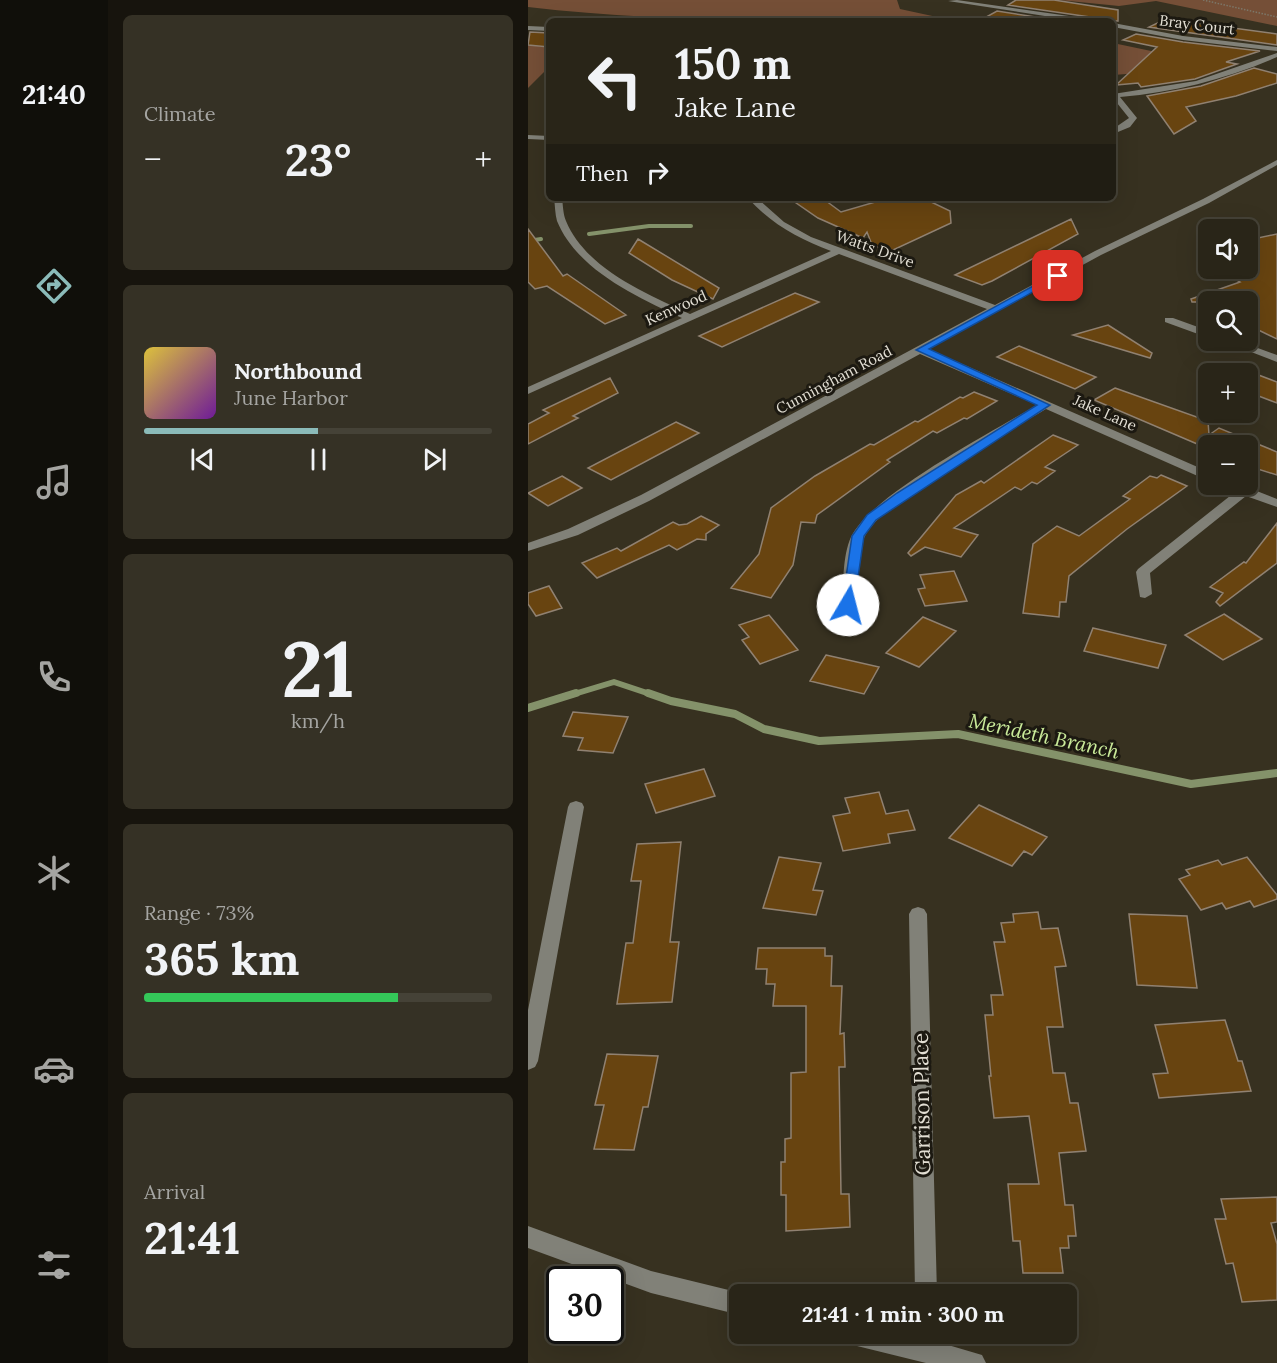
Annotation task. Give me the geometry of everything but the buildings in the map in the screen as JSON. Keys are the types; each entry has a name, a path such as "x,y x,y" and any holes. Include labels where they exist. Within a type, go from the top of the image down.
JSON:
{"street":[{"path":"951,1 1069,18"},
{"name":"Bray Court","path":"1116,26 1183,39 1277,49"},
{"path":"528,28 546,30"},
{"path":"1116,96 1196,85 1237,73 1277,55"},
{"path":"1116,98 1132,118 1127,125 1116,130"},
{"path":"528,137 546,138"},
{"name":"Cunningham Road","path":"528,547 573,532 645,498 1098,253 1206,201 1275,164"},
{"path":"559,201 564,225 585,255 612,277 646,297 691,318"},
{"name":"Watts Drive","path":"755,201 781,224 836,252 997,309"},
{"name":"Kenwood","path":"528,391 836,252"},
{"path":"1169,320 1198,331"},
{"name":"Jake Lane","path":"921,350 1198,472"},
{"path":"1255,351 1277,359"},
{"path":"848,605 858,536 872,517 901,495 1045,405"},
{"path":"1145,594 1143,573 1239,495"},
{"path":"1252,495 1277,503"},
{"path":"528,1061 576,807"},
{"name":"Garrison Place","path":"918,914 926,1284"},
{"path":"528,1237 651,1282 729,1301"},
{"path":"931,1344 974,1363"}],"path":[{"path":"1203,0 1277,17"}],"shaded area":[{"path":"528,0 897,0 900,9 946,18 676,18 528,7"},
{"path":"1059,0 1277,0 1277,26 1156,1 1119,6"},
{"path":"1116,44 1175,56 1153,72 1116,75"},
{"path":"528,45 546,47 546,70 528,88"}],"waterway":[{"path":"589,234 649,226 691,226"},
{"path":"528,241 541,239"},
{"name":"Merideth Branch","path":"571,695 614,682 653,695"},
{"name":"Merideth Branch","path":"528,708 576,693"},
{"name":"Merideth Branch","path":"648,693 671,701 735,714 764,729 819,741 958,734 1191,784 1277,773"}],"route":[{"path":"848,605 858,536 872,517 901,495 1045,405 921,350 1058,276"}]}
